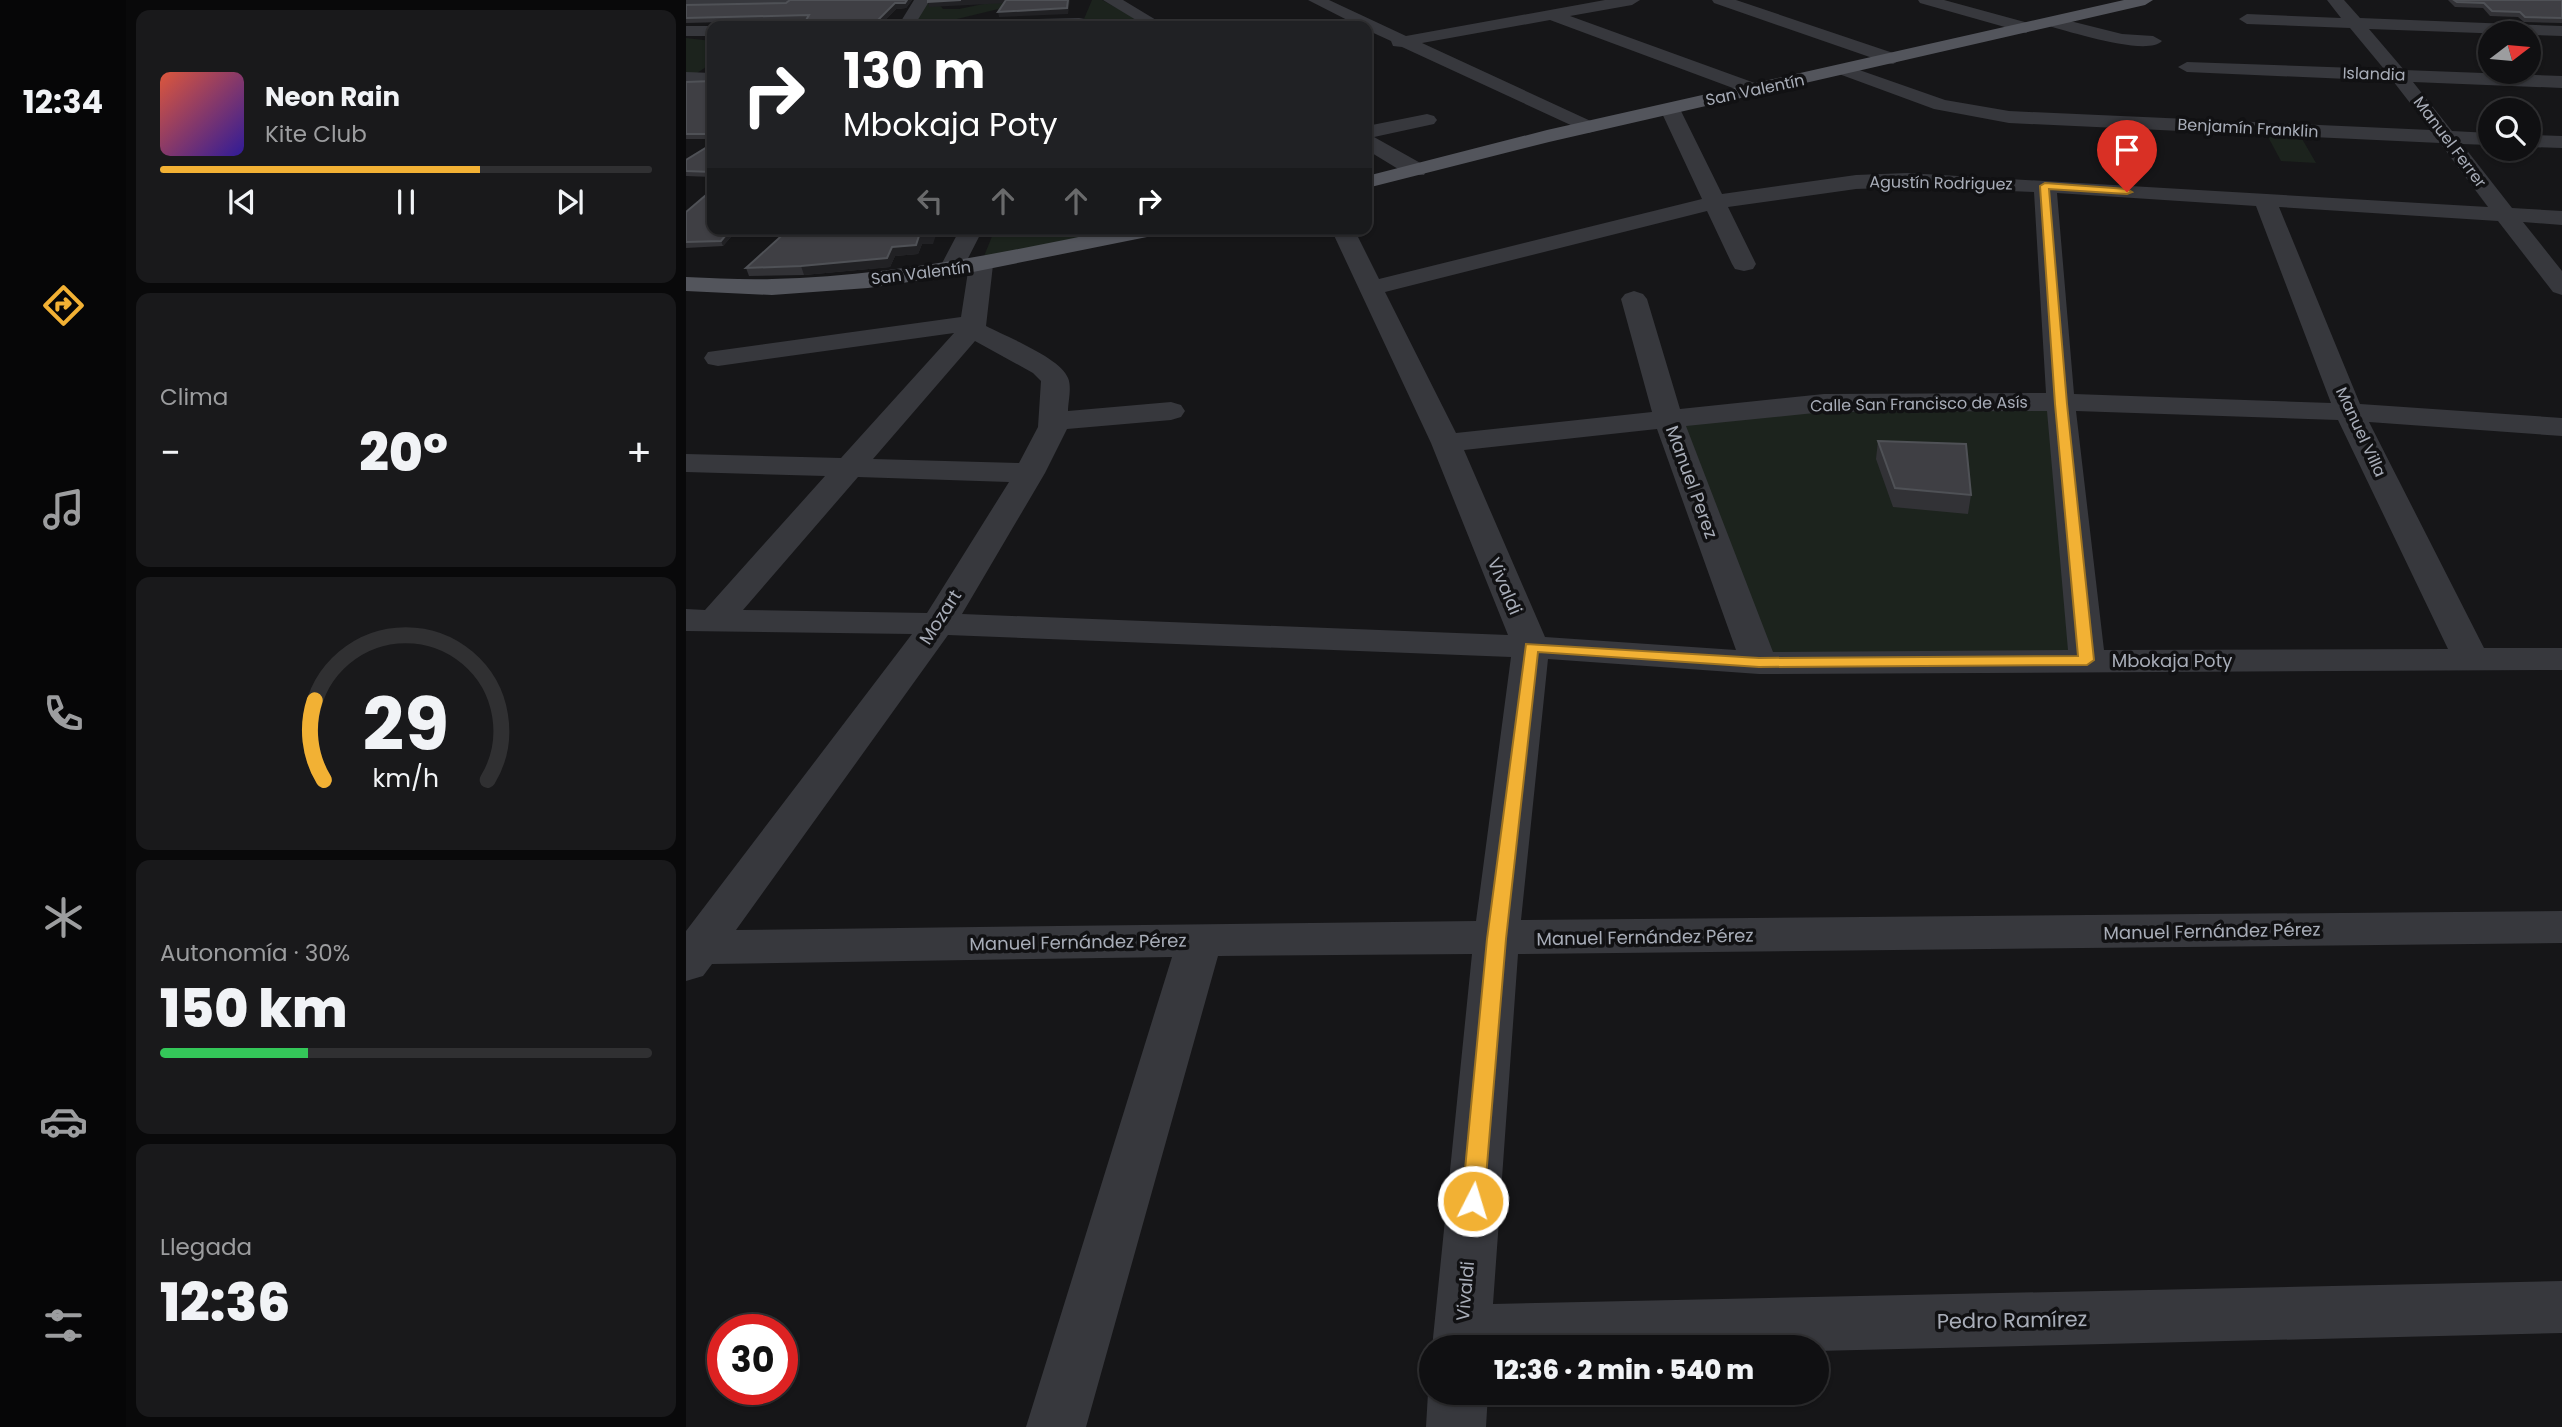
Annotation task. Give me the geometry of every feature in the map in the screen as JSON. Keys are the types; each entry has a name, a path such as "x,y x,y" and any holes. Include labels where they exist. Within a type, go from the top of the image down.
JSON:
{"main road":[{"name":"San Valentín","path":"1372,181 1588,127 2137,1"},
{"name":"San Valentín","path":"686,284 771,287 900,277 981,265 1124,235"}],"street":[{"path":"686,3 787,0"},
{"path":"909,21 922,0"},
{"path":"1111,0 1149,21"},
{"path":"1317,0 1363,21"},
{"path":"1514,0 1756,90"},
{"path":"1380,46 1632,0"},
{"path":"1720,0 1893,59"},
{"path":"1926,0 2026,28"},
{"name":"Manuel Ferrer","path":"2335,0 2399,75 2562,287"},
{"path":"2499,8 2513,21"},
{"path":"2247,19 2478,28"},
{"path":"1058,21 1080,20"},
{"path":"2054,22 2122,39 2153,41"},
{"path":"1372,25 1588,127"},
{"path":"2541,30 2562,31"},
{"path":"686,32 707,31"},
{"name":"Islandia","path":"2187,66 2562,82"},
{"name":"Benjamín Franklin","path":"1845,70 1941,105 2010,117 2478,138"},
{"path":"686,78 707,78"},
{"path":"1670,109 1744,264"},
{"path":"1372,131 1427,120"},
{"path":"2541,141 2562,142"},
{"path":"1372,144 1416,170"},
{"name":"Agustín Rodriguez","path":"1373,288 1716,202 1856,181 1907,180 2045,186 2562,218"},
{"path":"2045,186 2061,402 2087,660"},
{"name":"Manuel Villa","path":"2264,201 2349,412 2470,657"},
{"path":"951,270 969,235"},
{"name":"Vivaldi","path":"1345,235 1446,443 1531,647 1496,939 1461,1335"},
{"path":"700,620 851,466 972,326 981,265"},
{"name":"Manuel Perez","path":"1633,299 1668,418 1759,663"},
{"path":"718,358 972,326"},
{"name":"Mozart","path":"690,954 938,624 1030,473 1054,421 1055,379 1043,367 972,326"},
{"name":"Calle San Francisco de Asís","path":"1446,443 1824,403 2061,402 2349,412 2562,427"},
{"path":"1054,421 1171,411"},
{"path":"686,463 1030,473"},
{"name":"Mbokaja Poty","path":"700,620 938,624 1531,647 1759,663 2470,657 2562,659"},
{"name":"Manuel Fernández Pérez","path":"690,954 1200,940 2562,927"},
{"path":"1056,1427 1200,940"},
{"name":"Pedro Ramírez","path":"1628,1335 2562,1307"},
{"path":"1455,1427 1457,1405"}],"shaded area":[{"path":"1092,0 1102,0 1142,21 1083,21"},
{"path":"998,1 1015,5 952,21 914,21 915,6 937,2 943,9 959,9"},
{"path":"686,38 707,40 707,66 697,73 686,75"},
{"path":"2267,135 2301,137 2316,163 2281,161"},
{"path":"993,235 1115,235 980,266"},
{"path":"2061,404 2087,660 1759,663 1672,423 1772,411"}],"building":[{"path":"790,0 907,0 905,3 895,3 878,20 806,21 809,15 686,18 686,5 786,3"},
{"path":"928,0 961,0 928,2"},
{"path":"1006,0 1068,0 1067,8 998,12"},
{"path":"2454,0 2562,0 2562,18 2525,17 2520,12 2492,11 2484,3"},
{"path":"707,81 707,134 686,134 686,82"},
{"path":"707,147 707,172 686,171 686,160"},
{"path":"707,194 707,235 726,235 721,241 686,242 686,212"},
{"path":"782,235 931,235 919,236 916,245 892,247 887,258 746,268"},
{"path":"1878,441 1966,444 1971,495 1895,488"}],"route":[{"path":"1473,1201 1496,939 1531,647 1759,663 2087,660 2061,404 2045,186 2127,192"}]}
